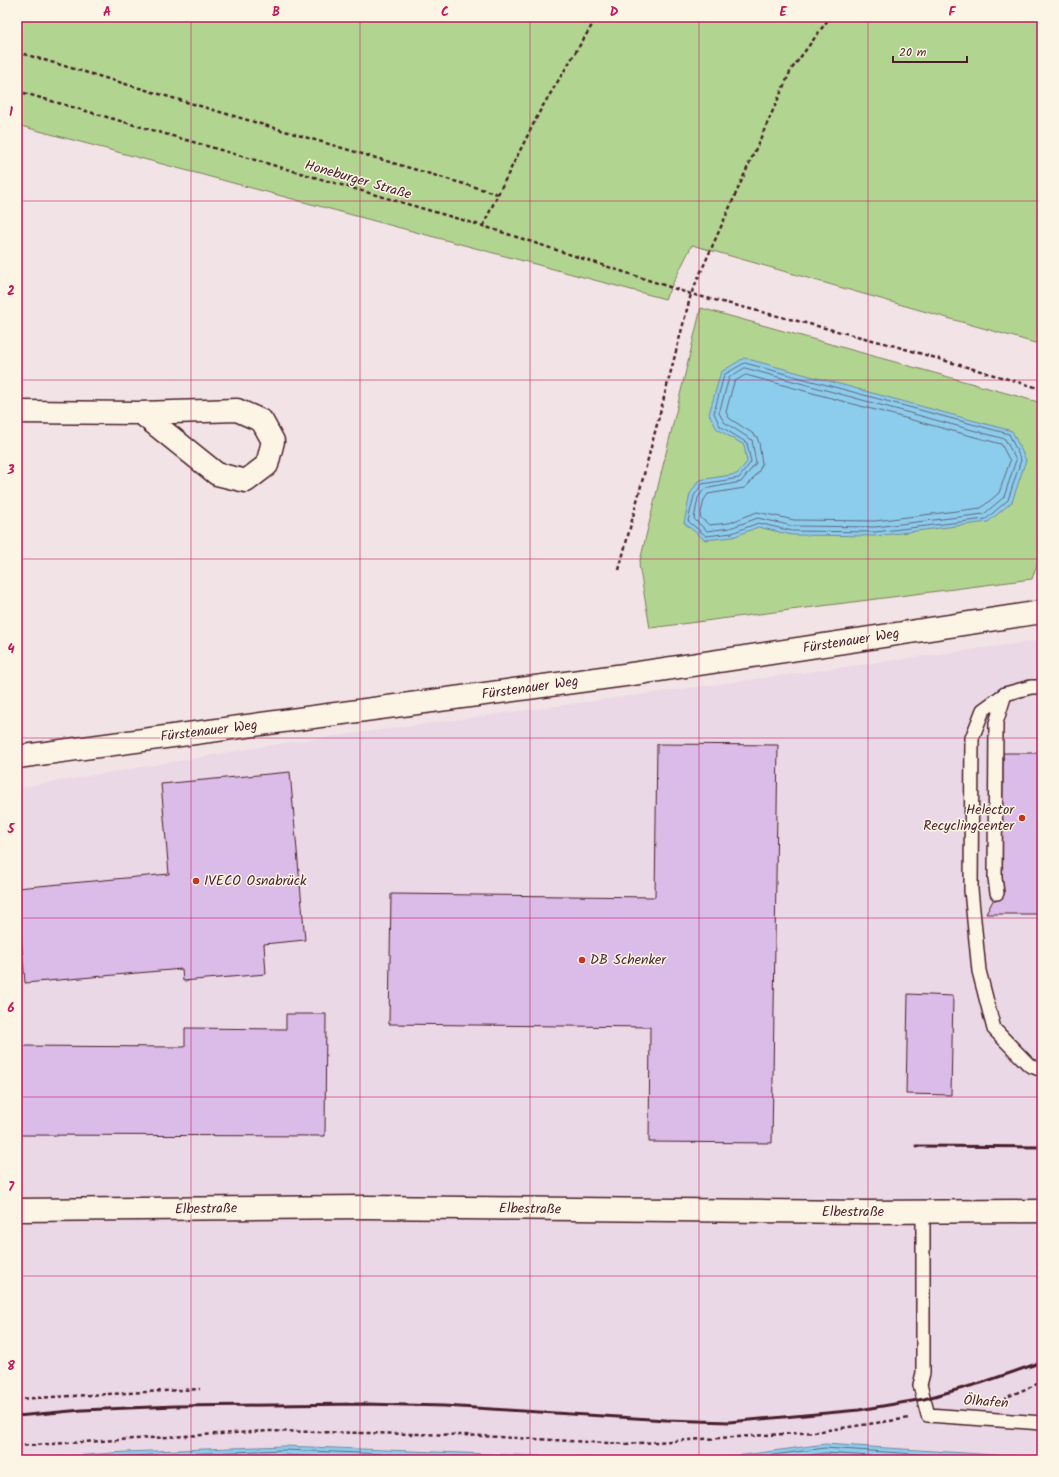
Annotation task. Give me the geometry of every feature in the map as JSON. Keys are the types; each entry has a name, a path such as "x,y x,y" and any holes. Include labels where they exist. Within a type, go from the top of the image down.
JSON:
{"street":[{"path":"17,412 141,413 237,410 262,421 273,441 267,465 246,481 217,474 141,413"},
{"name":"Fürstenauer Weg","path":"17,757 632,674 1042,612"},
{"name":"Elbestraße","path":"17,1210 365,1207 923,1212 1042,1211"}],"lane":[{"path":"1042,687 1031,687 1005,694 983,710 972,738 972,890 979,970 994,1030 1029,1065 1042,1070"},
{"path":"997,893 995,878 996,723 1005,694"},
{"path":"923,1212 923,1373 920,1385 928,1415"},
{"name":"Ölhafen","path":"928,1415 1042,1422"}],"path":[{"path":"483,226 541,109 596,17"},
{"path":"619,570 691,294 791,70 830,17"},
{"path":"17,52 498,194"},
{"name":"Honeburger Straße","path":"17,91 483,226 691,294 888,344 1042,389"},
{"path":"994,1419 1007,1397 1042,1382"},
{"path":"17,1399 200,1389"},
{"path":"17,1446 268,1431 463,1435 625,1444 814,1432 928,1415"}],"shaded area":[{"path":"1042,640 1042,1458 825,1444 707,1460 639,1460 284,1446 126,1452 17,1460 17,788 283,743"}],"green space":[{"path":"17,17 1042,17 1042,345 692,245 665,299 17,125"},
{"path":"701,308 1042,403 1042,548 1032,579 650,628 639,565"}],"water":[{"path":"744,358 1012,431 1026,460 1012,502 988,522 876,536 792,535 758,527 733,537 705,540 684,523 690,494 699,480 737,474 747,462 744,445 717,429 709,414 721,372"},
{"path":"825,1444 1042,1458 1042,1460 707,1460"},
{"path":"284,1446 639,1460 20,1460 126,1452"}],"building":[{"name":"DB Schenker","path":"657,744 778,745 772,1143 649,1142 650,1027 389,1024 391,894 655,897"},
{"name":"Helector Recyclingcenter","path":"1003,753 1042,753 1042,914 986,914 1002,883"},
{"name":"IVECO Osnabrück","path":"290,772 305,940 264,944 266,974 183,981 182,969 25,983 17,888 169,874 161,784"},
{"path":"908,994 953,996 951,1095 906,1094"},
{"path":"286,1014 326,1014 325,1136 17,1135 17,1046 185,1047 185,1028 286,1029"}],"railway":[{"path":"916,1146 1042,1147"},
{"path":"17,1416 82,1410 175,1406 365,1404 444,1406 666,1420 729,1422 859,1410 924,1399 981,1383 1042,1362"}],"place":[{"name":"Helector Recyclingcenter","path":"1022,818"},
{"name":"IVECO Osnabrück","path":"196,881"},
{"name":"DB Schenker","path":"582,960"}]}
